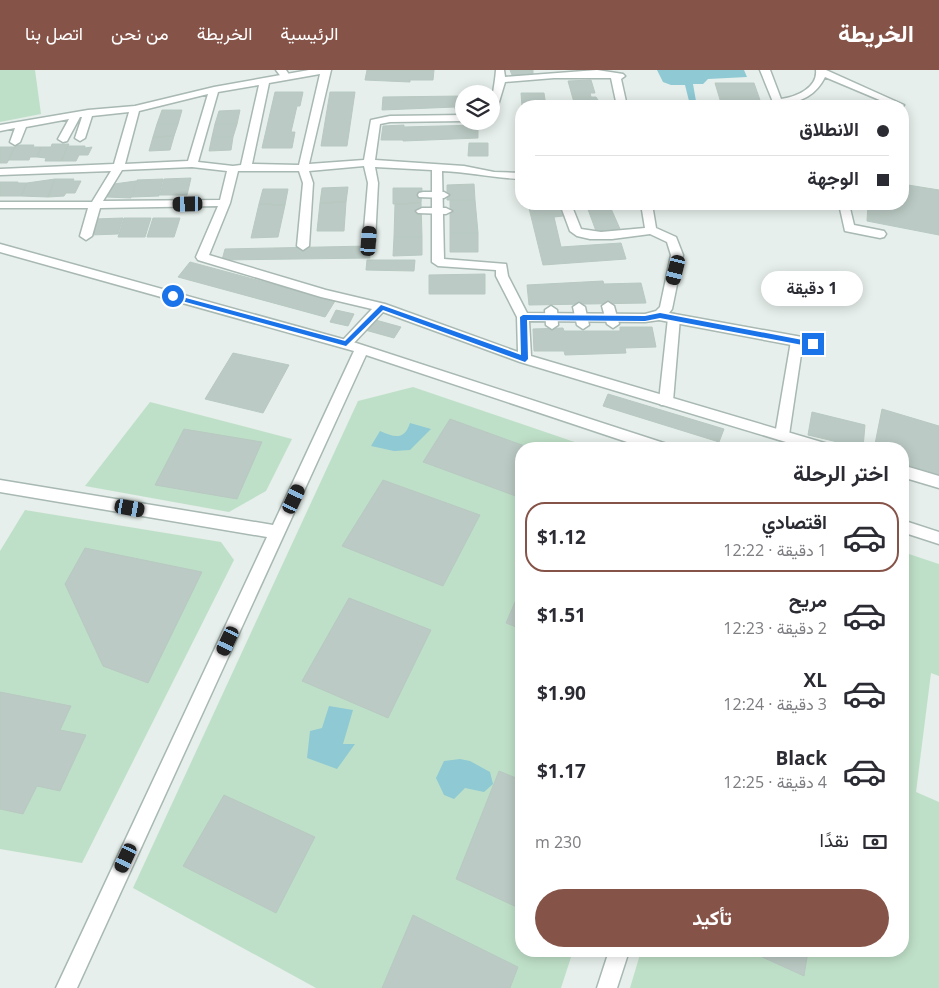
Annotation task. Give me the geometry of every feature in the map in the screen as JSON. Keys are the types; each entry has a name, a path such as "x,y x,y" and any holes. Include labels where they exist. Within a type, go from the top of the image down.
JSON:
{"street":[{"path":"0,128 88,113 135,109 265,80 283,73 325,70 303,168 308,183 303,246"},
{"path":"765,70 776,100"},
{"path":"795,100 799,99 820,81 822,71 889,100"},
{"path":"501,75 624,73"},
{"path":"620,100 616,78 624,73"},
{"path":"246,167 265,80"},
{"path":"192,164 214,90"},
{"path":"86,236 95,206 118,168 135,109"},
{"path":"80,138 88,113"},
{"path":"63,139 76,115"},
{"path":"369,241 373,183 369,163 373,124 378,119 455,118"},
{"path":"15,142 22,124"},
{"path":"0,172 192,164 233,169 246,167 303,168 369,163 464,169 515,176"},
{"path":"437,167 442,211 438,262 502,267 502,276 523,317 525,359"},
{"path":"233,169 225,203 202,257 325,294 381,307 525,359 805,442"},
{"path":"423,195 441,195"},
{"path":"0,205 95,206 225,203"},
{"path":"568,210 578,234 634,234 651,230 672,240 678,255 666,309 660,315"},
{"path":"648,210 651,230"},
{"path":"845,210 849,228 880,234"},
{"path":"422,211 442,211"},
{"path":"0,248 346,344 447,375 644,442"},
{"path":"346,344 381,307"},
{"path":"523,317 611,316 645,318 660,315 813,344"},
{"path":"666,401 674,318"},
{"path":"782,435 797,341"},
{"path":"66,988 362,349"},
{"path":"909,473 939,482"},
{"path":"0,486 278,532"},
{"path":"909,528 939,538"},
{"path":"607,988 616,957"}],"green space":[{"path":"0,70 35,70 41,114 0,122"},
{"path":"413,387 574,442 515,442 515,957 571,957 561,988 316,988 133,888 358,401"},
{"path":"150,402 292,439 266,491 229,512 85,486"},
{"path":"25,510 221,542 234,560 82,863 0,849 0,551"},
{"path":"909,554 939,564 939,676 931,673 916,792 939,802 939,988 630,988 639,957 909,957"}],"water":[{"path":"657,70 744,70 747,77 708,79 703,84 693,84 696,100 689,100 685,85 671,85 663,82"},
{"path":"410,423 431,429 410,450 394,451 371,446 380,431 394,436 402,435 408,429"},
{"path":"329,706 353,710 343,744 355,744 337,769 307,758 310,731 322,728"},
{"path":"460,759 470,761 490,772 493,784 484,792 465,788 454,799 444,795 436,778 444,761"}],"building":[{"path":"367,70 434,70 433,80 410,80 410,82 365,80"},
{"path":"510,70 533,70 533,75 512,75"},
{"path":"591,80 595,93 590,93 591,97 596,97 598,100 573,100 568,81"},
{"path":"715,83 754,83 760,100 720,100"},
{"path":"275,92 303,92 300,106 297,106 291,132 295,132 292,148 262,148"},
{"path":"330,92 355,92 347,146 321,146"},
{"path":"521,93 544,93 545,100 522,100"},
{"path":"455,96 455,107 382,110 383,97"},
{"path":"162,110 182,110 178,124 157,124"},
{"path":"240,110 237,124 215,124 219,111"},
{"path":"157,124 178,124 174,136 153,137"},
{"path":"215,124 237,124 233,137 212,137"},
{"path":"383,126 455,126 455,130 478,130 478,138 381,140"},
{"path":"174,136 170,150 149,151 153,137"},
{"path":"212,137 233,137 231,150 209,151"},
{"path":"469,143 488,143 488,156 468,156"},
{"path":"52,144 69,144 61,161 45,161 46,158 37,157 41,147 51,147"},
{"path":"16,145 41,147 37,157 30,157 29,160 8,160"},
{"path":"68,146 92,147 88,155 79,155 76,161 61,161"},
{"path":"0,147 15,147 7,163 0,163"},
{"path":"191,178 187,195 160,195 164,179"},
{"path":"55,179 81,181 75,193 48,197"},
{"path":"55,179 48,197 21,196 27,183"},
{"path":"163,179 159,196 132,197 137,180"},
{"path":"136,181 131,198 107,197 114,184"},
{"path":"0,182 27,183 21,196 0,196"},
{"path":"474,184 475,200 447,200 447,185"},
{"path":"909,185 939,190 939,235 867,221 868,210 909,210"},
{"path":"348,187 346,202 320,203 322,188"},
{"path":"393,188 422,188 421,203 393,204"},
{"path":"263,189 288,189 285,205 259,204"},
{"path":"450,200 475,200 478,233 450,233"},
{"path":"346,202 344,231 317,231 320,203"},
{"path":"421,203 422,237 394,237 395,204"},
{"path":"259,204 285,205 278,237 251,238"},
{"path":"529,210 561,210 563,216 554,217 561,247 621,243 626,259 543,265"},
{"path":"588,210 612,210 620,229 596,231"},
{"path":"123,218 118,234 90,235 95,219"},
{"path":"124,218 151,218 145,237 118,237"},
{"path":"153,218 180,218 174,237 147,237"},
{"path":"450,233 478,233 478,252 450,252"},
{"path":"394,237 422,237 422,255 393,256"},
{"path":"369,246 370,258 222,260 225,249"},
{"path":"367,260 415,260 414,271 366,270"},
{"path":"190,262 335,301 325,317 178,277"},
{"path":"485,274 485,294 429,294 429,275"},
{"path":"603,281 604,284 641,283 646,303 529,305 527,285"},
{"path":"336,310 354,314 348,326 330,322"},
{"path":"372,319 401,327 394,338 365,330"},
{"path":"620,327 652,327 656,347 625,348 626,353 565,355 564,351 534,351 533,329 563,328 564,331 620,331"},
{"path":"233,353 289,365 263,413 205,399"},
{"path":"608,394 724,429 719,442 603,406"},
{"path":"882,409 939,426 939,475 909,465 909,442 875,442"},
{"path":"812,412 865,425 864,442 838,442 808,435"},
{"path":"450,419 515,442 515,496 423,462"},
{"path":"184,429 262,442 237,499 155,485"},
{"path":"383,480 480,515 443,586 342,546"},
{"path":"85,548 202,572 148,683 103,666 65,584"},
{"path":"349,598 431,630 388,718 302,681"},
{"path":"515,602 515,627 506,623"},
{"path":"0,692 71,706 60,730 86,735 60,791 37,786 23,814 0,809"},
{"path":"499,771 515,778 515,906 456,879"},
{"path":"224,795 315,837 276,913 183,866"},
{"path":"413,915 518,967 510,988 382,988"},
{"path":"762,957 807,957 804,976"}],"route":[{"path":"173,296 346,344 381,307 525,359 523,317 645,318 660,315 813,344"}]}
